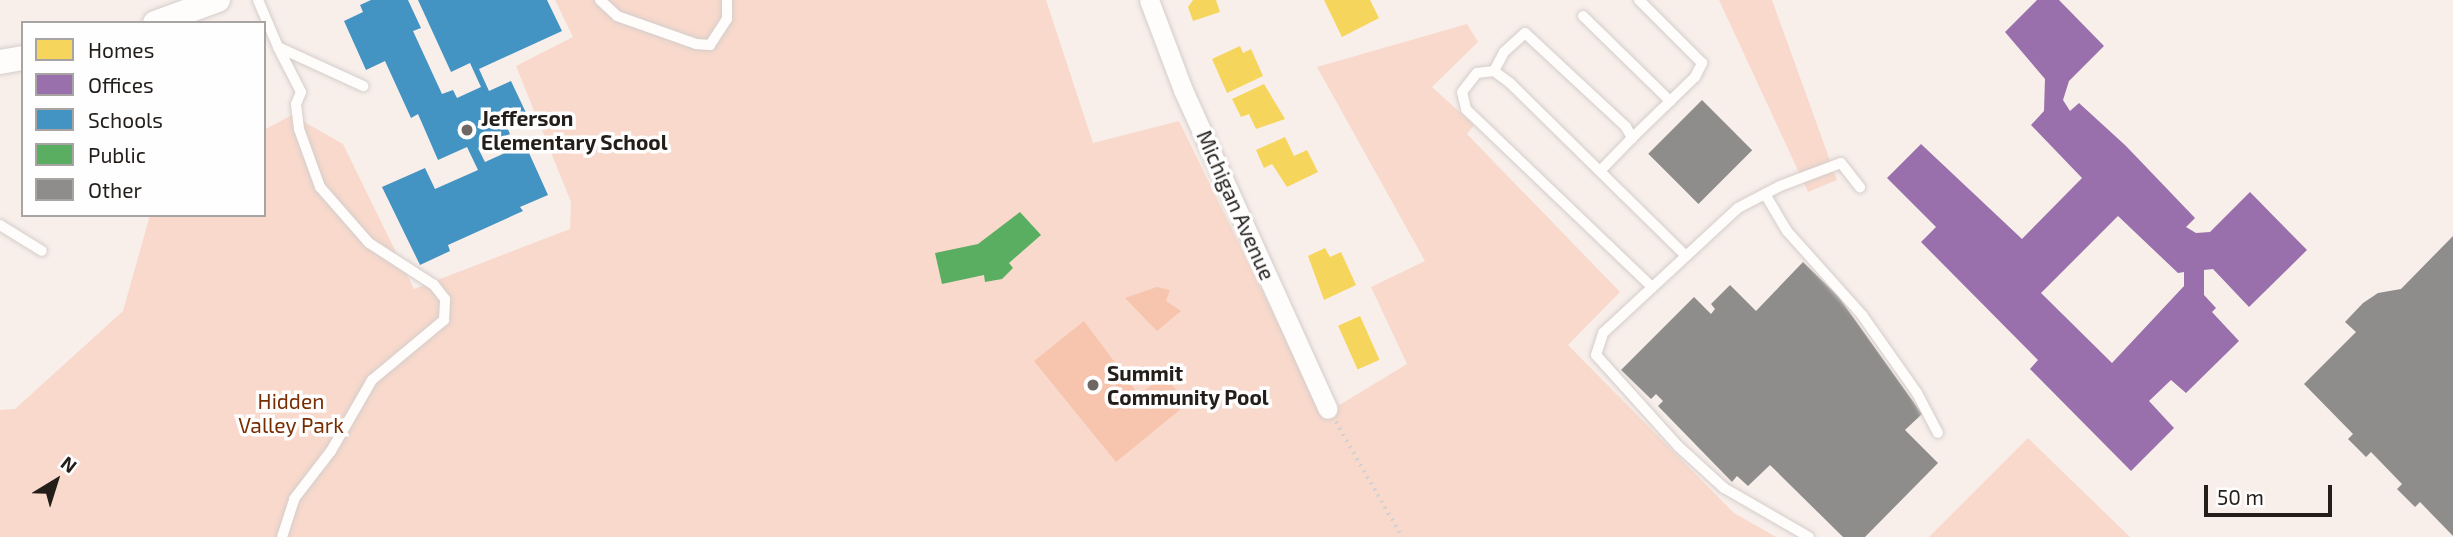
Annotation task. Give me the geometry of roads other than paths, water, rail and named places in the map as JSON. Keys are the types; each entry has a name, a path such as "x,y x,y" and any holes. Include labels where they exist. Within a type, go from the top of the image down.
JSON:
{"street":[{"path":"160,21 218,0"},
{"name":"Michigan Avenue","path":"1149,0 1183,90 1328,409"},
{"path":"0,62 21,58"}],"lane":[{"path":"258,0 301,92 296,104 299,129 320,187 343,218 369,243 434,285 445,299 444,320 372,380 331,452 294,499 282,537"},
{"path":"600,0 617,16 696,44 709,45 727,19 727,0"},
{"path":"1600,171 1695,77 1702,63 1639,0"},
{"path":"1583,16 1670,102"},
{"path":"1494,71 1504,52 1525,33 1626,127 1632,138"},
{"path":"278,47 363,86"},
{"path":"1494,71 1685,254"},
{"path":"1494,71 1477,73 1462,92 1466,109 1652,287"},
{"path":"1809,537 1724,488 1678,446 1596,355 1603,333 1685,254 1738,208 1840,163 1860,187"},
{"path":"1765,194 1787,230 1862,315 1917,393 1938,433"},
{"path":"0,225 42,251"}],"place":[{"name":"Jefferson Elementary School","path":"467,130"},
{"name":"Summit Community Pool","path":"1093,385"}],"park label":[{"name":"Hidden Valley Park","path":"291,413"}]}
